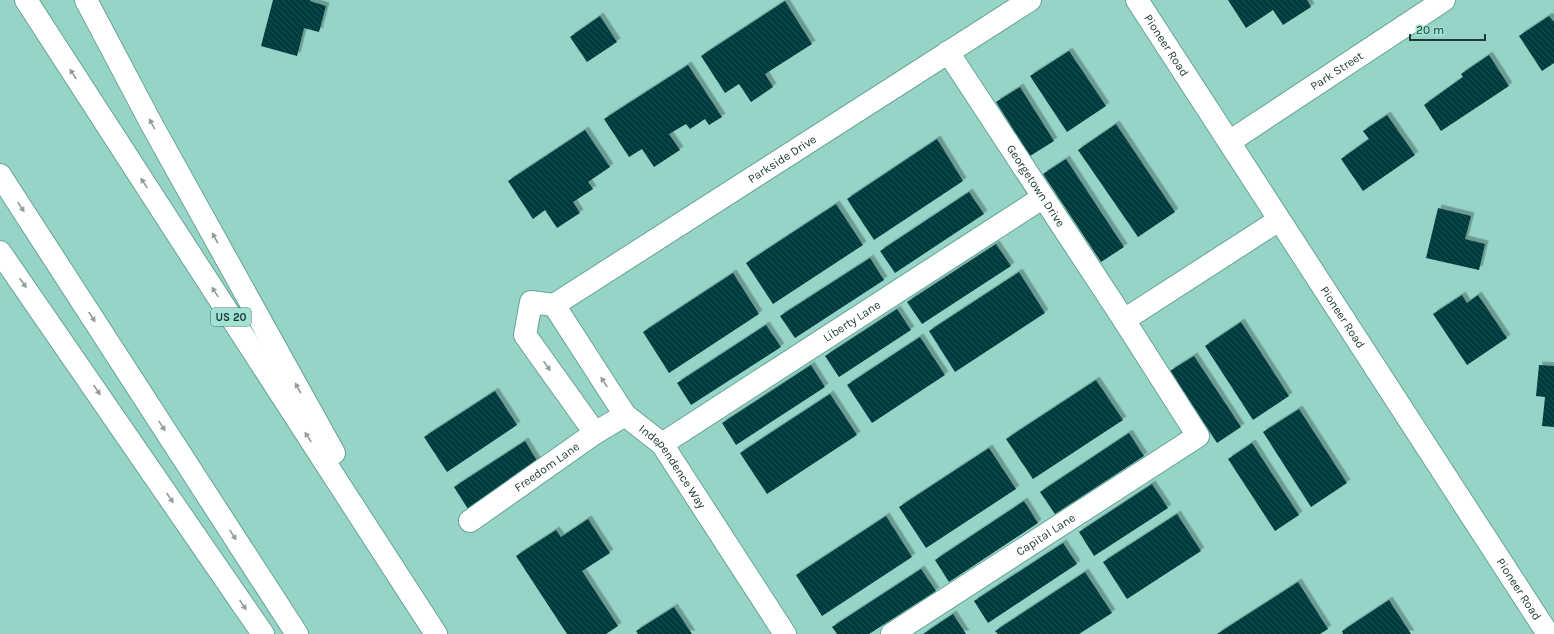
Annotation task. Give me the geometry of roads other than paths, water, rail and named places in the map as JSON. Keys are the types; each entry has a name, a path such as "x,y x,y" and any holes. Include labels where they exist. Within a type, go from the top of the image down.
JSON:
{"main road":[{"name":"US 20","path":"26,0 434,632"},
{"path":"86,0 156,132 434,632"},
{"name":"Parkside Drive","path":"554,305 1030,0"},
{"name":"Pioneer Road","path":"1136,0 1548,634"},
{"name":"Park Street","path":"1229,142 1444,0"},
{"name":"Georgetown Drive","path":"948,52 1042,198 1124,320 1198,436"},
{"path":"0,174 297,634"},
{"name":"Liberty Lane","path":"662,444 1042,198"},
{"path":"1124,320 1279,220"},
{"path":"0,252 263,634"},
{"path":"554,305 531,302 525,335 595,433"},
{"name":"Independence Way","path":"554,305 625,415 662,444 784,634"},
{"name":"Freedom Lane","path":"470,521 595,433 625,415"},
{"name":"Capital Lane","path":"892,634 1198,436"}]}
